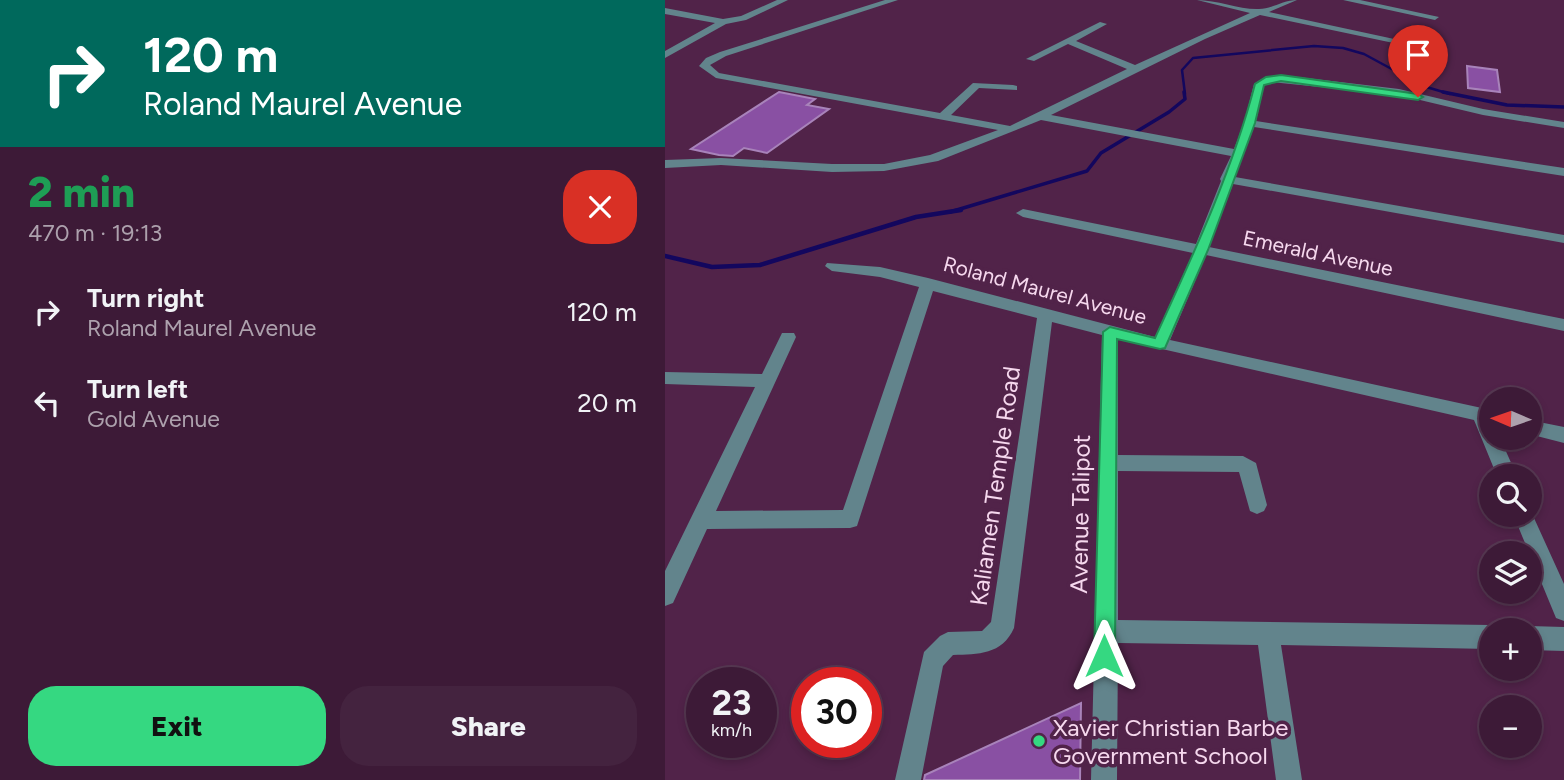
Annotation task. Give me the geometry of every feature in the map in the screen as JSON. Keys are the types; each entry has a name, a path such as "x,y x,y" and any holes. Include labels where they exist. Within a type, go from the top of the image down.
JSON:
{"street":[{"path":"665,55 723,22 743,18 784,0"},
{"path":"894,0 723,54 704,65 706,70 716,75 1010,129"},
{"path":"1201,0 1403,42"},
{"path":"665,164 727,162 871,168 934,158 1041,117 1211,31 1293,0"},
{"path":"1347,0 1435,18"},
{"path":"668,8 685,15 723,22"},
{"path":"665,24 685,15"},
{"path":"1031,59 1103,24"},
{"path":"1068,41 1135,69"},
{"path":"1160,344 1201,250 1226,179 1250,123 1259,84 1269,79 1281,78 1399,92 1483,112 1564,125"},
{"path":"943,116 977,85 1013,88"},
{"path":"1041,117 1237,153"},
{"path":"1250,123 1564,172"},
{"path":"1226,179 1564,239"},
{"name":"Emerald Avenue","path":"1023,213 1564,325"},
{"name":"Roland Maurel Avenue","path":"832,266 880,272 1160,344 1479,415"},
{"path":"701,520 849,519 927,283"},
{"name":"Kaliamen Temple Road","path":"908,780 932,660 948,644 987,642 1002,628 1045,315"},
{"name":"Avenue Talipot","path":"1104,780 1110,332"},
{"path":"665,595 788,337"},
{"path":"665,378 766,381"},
{"path":"1542,430 1564,435"},
{"path":"1107,463 1243,464 1249,469 1257,505"},
{"path":"1529,527 1564,610"},
{"path":"1104,631 1479,637"},
{"path":"1268,634 1289,780"},
{"path":"1542,638 1564,639"}],"building":[{"path":"1467,66 1497,70 1500,92 1468,88"},
{"path":"779,92 815,99 807,105 829,109 767,153 744,148 733,156 691,149"},
{"name":"Xavier Christian Barbe Government School","path":"1081,703 1080,780 924,780 925,775"}],"waterway":[{"path":"1185,94 1182,70 1193,58 1314,46 1343,48 1364,54 1423,86 1444,92"},
{"path":"952,211 1087,171 1101,153 1169,112 1185,99 1184,92"},
{"path":"1444,92 1507,105 1564,107"},
{"path":"1444,92 1450,94"},
{"path":"952,211 961,210"},
{"path":"665,256 712,267 760,265 916,217 952,211"}],"place":[{"name":"Xavier Christian Barbe Government School","path":"1039,741"}],"route":[{"path":"1104,656 1110,332 1160,344 1201,250 1226,179 1250,123 1259,84 1269,79 1281,78 1399,92 1418,97"}]}
